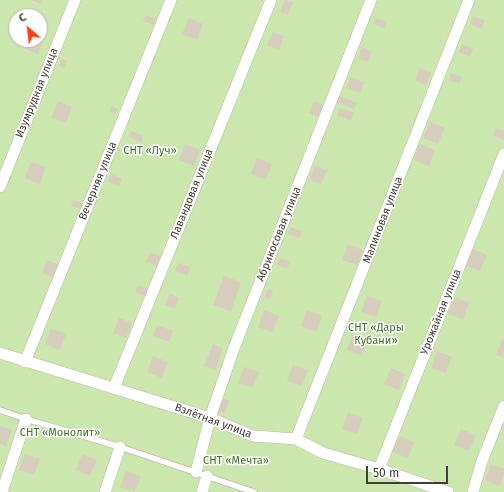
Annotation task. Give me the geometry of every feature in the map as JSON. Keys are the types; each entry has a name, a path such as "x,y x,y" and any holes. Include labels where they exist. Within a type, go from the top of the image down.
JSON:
{"street":[{"name":"Изумрудная улица","path":"0,187 75,0"},
{"name":"Вечерняя улица","path":"25,362 171,0"},
{"name":"Лавандовая улица","path":"114,388 271,0"},
{"name":"Абрикосовая улица","path":"196,472 210,418 234,348 371,0"},
{"name":"Малиновая улица","path":"296,439 469,0"},
{"name":"Урожайная улица","path":"379,469 504,154"},
{"name":"Взлётная улица","path":"0,354 210,418 253,436 296,439 323,453 379,469 448,492"},
{"path":"473,492 482,461 504,406"},
{"path":"2,492 26,419"},
{"path":"105,492 120,447"},
{"path":"202,492 207,476"}],"lane":[{"path":"0,410 120,447 254,492"}],"green space":[{"path":"0,0 504,0 504,492 0,492"}],"building":[{"path":"31,0 43,0 41,4"},
{"path":"285,0 293,2 288,15 280,12"},
{"path":"145,15 156,19 154,25 143,21"},
{"path":"473,16 485,20 482,29 470,24"},
{"path":"189,18 203,24 197,40 182,34"},
{"path":"376,18 386,22 384,28 374,24"},
{"path":"273,32 284,36 279,50 267,45"},
{"path":"462,44 473,49 470,57 459,52"},
{"path":"362,47 372,51 368,62 358,58"},
{"path":"23,48 40,48 38,54"},
{"path":"62,59 67,61 64,68 59,66"},
{"path":"420,68 431,73 426,85 415,81"},
{"path":"451,73 462,77 459,84 449,80"},
{"path":"350,77 364,82 360,93 346,88"},
{"path":"339,96 357,103 354,109 337,102"},
{"path":"58,101 72,107 66,123 51,118"},
{"path":"314,101 324,105 319,117 309,113"},
{"path":"111,106 118,109 116,114 109,112"},
{"path":"340,108 354,113 351,121 337,115"},
{"path":"430,122 445,128 438,144 423,138"},
{"path":"495,128 504,131 504,140 493,135"},
{"path":"131,131 143,135 141,142 129,137"},
{"path":"185,144 200,150 194,166 179,160"},
{"path":"420,144 435,150 429,166 414,160"},
{"path":"257,158 272,164 266,180 251,174"},
{"path":"31,162 46,167 40,184 25,178"},
{"path":"315,166 327,170 321,184 309,180"},
{"path":"111,174 122,179 119,186 108,182"},
{"path":"73,200 83,204 81,209 71,206"},
{"path":"290,227 302,231 299,238 287,234"},
{"path":"348,245 363,250 357,265 342,260"},
{"path":"472,249 487,255 480,271 466,265"},
{"path":"150,252 162,257 158,267 146,262"},
{"path":"280,258 290,262 287,269 277,265"},
{"path":"47,260 60,265 55,278 42,273"},
{"path":"178,263 190,267 187,276 175,271"},
{"path":"224,276 241,282 231,311 213,305"},
{"path":"138,285 148,289 145,296 135,292"},
{"path":"268,289 273,291 270,300 264,298"},
{"path":"170,294 179,298 175,309 165,305"},
{"path":"367,296 382,301 376,317 361,312"},
{"path":"455,297 469,303 463,319 448,314"},
{"path":"264,310 279,316 272,332 258,327"},
{"path":"307,310 322,316 316,332 301,326"},
{"path":"119,318 132,323 126,338 113,333"},
{"path":"157,325 173,331 169,342 153,336"},
{"path":"51,328 66,334 60,350 45,344"},
{"path":"353,334 368,339 362,356 347,350"},
{"path":"502,339 504,340 504,358 496,355"},
{"path":"213,344 223,348 215,370 204,366"},
{"path":"437,351 452,357 446,373 431,368"},
{"path":"153,356 168,362 162,378 147,372"},
{"path":"293,365 308,370 302,386 287,381"},
{"path":"244,367 259,372 252,388 238,383"},
{"path":"391,368 405,374 399,390 384,384"},
{"path":"220,398 229,401 225,413 216,411"},
{"path":"348,413 363,418 357,434 342,429"},
{"path":"0,426 12,430 6,446 0,444"},
{"path":"461,429 476,435 469,451 454,445"},
{"path":"400,436 414,442 408,458 393,452"},
{"path":"25,454 40,459 34,475 19,470"},
{"path":"82,454 97,460 90,476 76,470"},
{"path":"491,464 504,469 504,475 500,486 485,480"},
{"path":"126,471 141,476 135,492 120,487"}],"park label":[{"name":"СНТ «Луч»","path":"150,151"},
{"name":"СНТ «Дары Кубани»","path":"376,334"},
{"name":"СНТ «Монолит»","path":"60,433"},
{"name":"СНТ «Мечта»","path":"236,461"}]}
